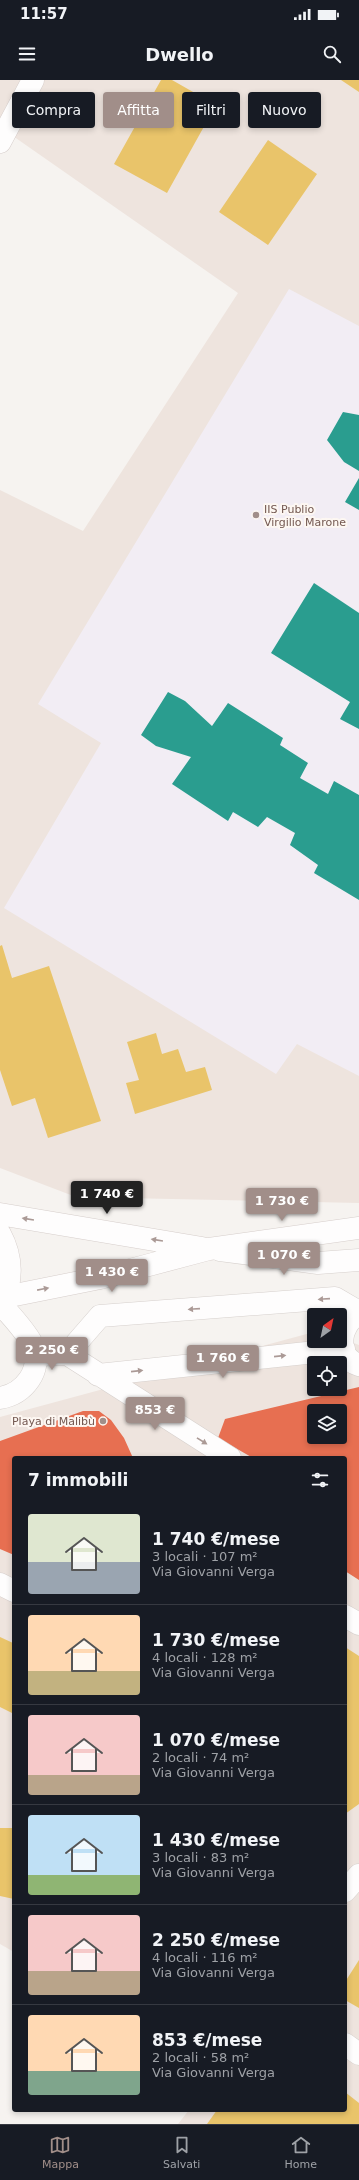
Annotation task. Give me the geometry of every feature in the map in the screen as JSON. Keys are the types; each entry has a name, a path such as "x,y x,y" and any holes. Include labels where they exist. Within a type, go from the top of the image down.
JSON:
{"street":[{"path":"0,142 33,80"},
{"path":"0,1214 209,1249 318,1263 359,1260"},
{"path":"2,1302 209,1249 359,1228"},
{"path":"0,1234 9,1254 10,1276 2,1302"},
{"path":"67,1354 100,1316 335,1298 359,1313 353,1317 342,1332 341,1341 348,1358 359,1365"},
{"path":"0,1398 15,1393 29,1381 34,1369 35,1355 33,1345 2,1302"},
{"path":"98,1375 344,1349"},
{"path":"35,1355 67,1354 227,1456"},
{"path":"0,1584 12,1590"},
{"path":"347,1617 359,1624"},
{"path":"347,1889 359,1875"},
{"path":"347,2045 359,2054"}],"shaded area":[{"path":"0,80 359,80 359,1203 76,1197 0,1168 0,490 83,531 238,293 0,127"},
{"name":"IIS Publio Virgilio Marone","path":"289,289 359,326 359,1076 297,1044 276,1074 4,908 101,743 38,704"},
{"path":"307,1334 307,1348 347,1348 347,1341 359,1345 359,2124 178,2124 187,2112 347,2112 347,1456 12,1456 12,1951 0,1944 0,1417"}],"building: Abitazioni":[{"path":"161,80 172,80 193,92 182,92 182,128 203,128 167,193 114,164 134,128 174,128 174,92 154,92"},
{"path":"341,80 359,80 359,92"},
{"path":"268,140 317,174 268,245 219,212"},
{"path":"2,945 12,978 49,966 101,1121 48,1138 35,1098 12,1106 0,1070 0,946"},
{"path":"156,1033 162,1054 178,1049 186,1072 205,1067 212,1090 135,1114 126,1083 139,1080 127,1042"},
{"path":"0,1637 12,1643 12,1713 0,1707"},
{"path":"347,1648 359,1656 359,1804 347,1813"},
{"path":"0,1828 12,1828 12,1899 0,1896"},
{"path":"359,1960 359,2008 347,2001 347,1979"},
{"path":"347,2094 359,2103 359,2124 207,2124 216,2112 347,2112"}],"building: Negozi":[{"path":"359,1387 359,1580 347,1572 347,1456 250,1456 218,1438 225,1419 321,1396 347,1396 347,1390"},
{"path":"83,1411 99,1411 111,1420 124,1438 132,1456 12,1456 12,1554 0,1549 0,1441"}],"building: Scuole":[{"path":"343,412 359,415 359,471 344,462 327,440"},
{"path":"359,478 359,510 345,502"},
{"path":"314,583 359,613 359,729 340,719 350,702 271,653"},
{"path":"168,692 185,701 212,726 228,703 283,738 280,745 308,763 300,778 328,794 334,781 359,795 359,900 314,873 318,865 290,845 295,833 267,817 258,827 233,812 228,821 172,784 191,757 156,746 141,735"}],"place":[{"name":"IIS Publio Virgilio Marone","path":"256,515"},
{"name":"Playa di Malibù","path":"103,1421"}]}
